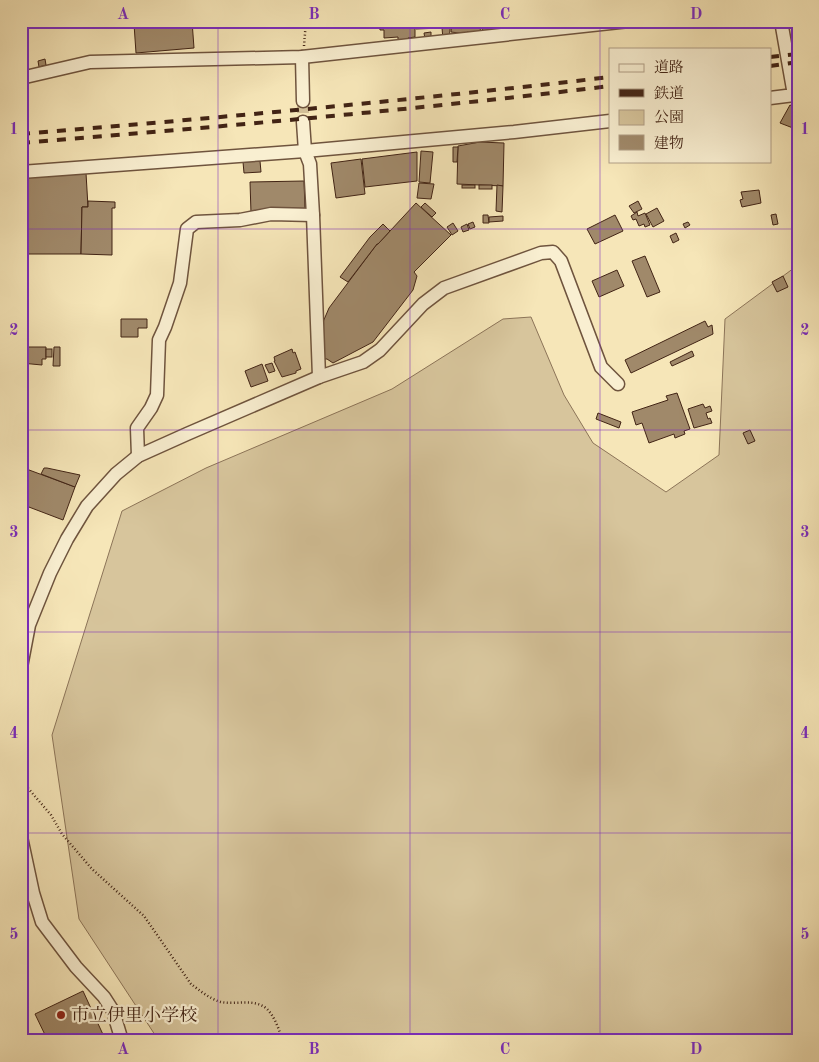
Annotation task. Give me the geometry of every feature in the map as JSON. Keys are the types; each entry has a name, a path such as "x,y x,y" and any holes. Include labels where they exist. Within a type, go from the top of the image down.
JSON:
{"street":[{"path":"21,78 90,62 302,58 629,21"},
{"path":"772,98 794,95 781,21"},
{"path":"302,58 303,102"},
{"path":"21,172 305,151 514,132 609,121"},
{"path":"303,122 305,151 310,164 319,377"},
{"path":"138,456 137,428 151,408 157,395 158,340 165,327 180,283 187,228 196,222 240,220 272,214 313,215"},
{"path":"21,667 29,625 50,572 87,506 116,474 138,456 319,377 363,362 380,350 424,304 444,288 541,253 552,252 561,261 601,367 618,384"},
{"path":"21,838 33,893 42,922 76,968 104,997 113,1011 122,1041"}],"path":[{"path":"302,58 306,21"},
{"path":"21,780 51,815 62,834 92,869 144,916 191,984 201,992 220,1002 254,1003 263,1006 272,1016 283,1041"}],"green space":[{"path":"798,265 798,1041 159,1041 79,919 52,735 122,511 206,468 392,389 503,319 531,317 564,395 593,443 666,492 719,455 725,319"}],"building":[{"path":"192,21 194,48 136,53 134,24"},
{"path":"221,21 234,21 234,26 222,28"},
{"path":"346,21 361,21 359,25 351,25"},
{"path":"379,21 415,21 415,37 408,38 408,41 398,41 398,37 384,38 384,30 380,30"},
{"path":"416,21 451,21 449,39 443,39 442,28 416,29"},
{"path":"452,21 481,21 480,33 451,32"},
{"path":"483,21 504,21 503,33 482,35"},
{"path":"431,32 431,39 425,39 424,33"},
{"path":"45,59 46,65 39,67 38,61"},
{"path":"790,105 798,109 798,116 793,128 780,123"},
{"path":"480,142 504,143 503,186 457,184 458,146"},
{"path":"453,147 458,147 457,162 453,162"},
{"path":"421,151 433,152 430,183 419,182"},
{"path":"417,152 417,181 365,187 362,159"},
{"path":"361,159 365,194 336,198 331,163"},
{"path":"260,161 261,172 244,173 243,162"},
{"path":"86,173 88,207 82,207 81,254 21,254 21,178"},
{"path":"304,181 305,209 251,213 250,182"},
{"path":"419,183 434,184 431,199 417,198"},
{"path":"462,185 475,185 475,188 462,188"},
{"path":"479,185 492,185 492,189 479,189"},
{"path":"497,185 503,186 502,212 496,211"},
{"path":"759,190 761,203 742,207 740,200 743,199 741,192"},
{"path":"88,201 115,202 115,208 112,208 112,255 81,254 82,207 88,207"},
{"path":"638,201 642,209 634,213 629,206"},
{"path":"416,203 451,235 414,272 417,276 413,290 373,342 333,363 323,359 323,322 329,308 377,244"},
{"path":"425,203 436,213 432,217 421,207"},
{"path":"657,208 664,221 653,227 646,214"},
{"path":"637,212 638,216 645,213 650,225 645,227 644,224 639,226 636,219 633,220 631,216"},
{"path":"776,214 778,224 773,225 771,215"},
{"path":"483,215 488,215 489,223 483,223"},
{"path":"615,215 623,231 595,244 587,229"},
{"path":"503,216 503,221 489,222 489,217"},
{"path":"473,222 475,227 470,229 468,224"},
{"path":"688,222 690,225 685,228 683,224"},
{"path":"453,223 458,231 452,235 447,227"},
{"path":"383,224 390,231 377,244 348,282 340,277 370,237"},
{"path":"467,224 469,230 463,232 461,227"},
{"path":"676,233 679,240 673,243 670,236"},
{"path":"645,256 660,292 647,297 632,261"},
{"path":"617,270 624,286 599,297 592,281"},
{"path":"783,276 788,287 777,292 772,282"},
{"path":"121,319 147,319 147,328 138,328 138,337 121,337"},
{"path":"705,321 708,327 712,325 713,334 631,373 625,360"},
{"path":"21,347 46,347 46,359 42,359 42,365 21,363"},
{"path":"54,347 60,347 60,366 53,366"},
{"path":"46,349 52,349 52,357 46,357"},
{"path":"292,349 293,353 295,352 301,369 296,371 296,373 282,377 274,357"},
{"path":"692,351 694,356 672,366 670,362"},
{"path":"272,363 275,371 269,373 265,365"},
{"path":"262,364 268,381 251,387 245,371"},
{"path":"677,393 690,429 684,431 685,434 675,438 674,434 649,443 642,423 636,425 632,412 668,400 666,396"},
{"path":"703,404 705,408 710,406 712,411 706,413 712,423 694,428 688,409"},
{"path":"598,413 621,422 619,428 596,419"},
{"path":"750,430 755,441 748,444 743,433"},
{"path":"21,467 75,487 63,520 21,504"},
{"path":"44,468 80,475 75,487 41,474"},
{"path":"83,991 106,1041 48,1041 35,1014"}],"tunnel":[{"path":"303,101 303,122"}],"railway":[{"path":"772,57 798,54"},
{"path":"772,66 798,62"},
{"path":"21,134 316,108 609,77"},
{"path":"21,143 463,103 609,86"}],"place":[{"name":"市立伊里小学校","path":"61,1015"}]}
